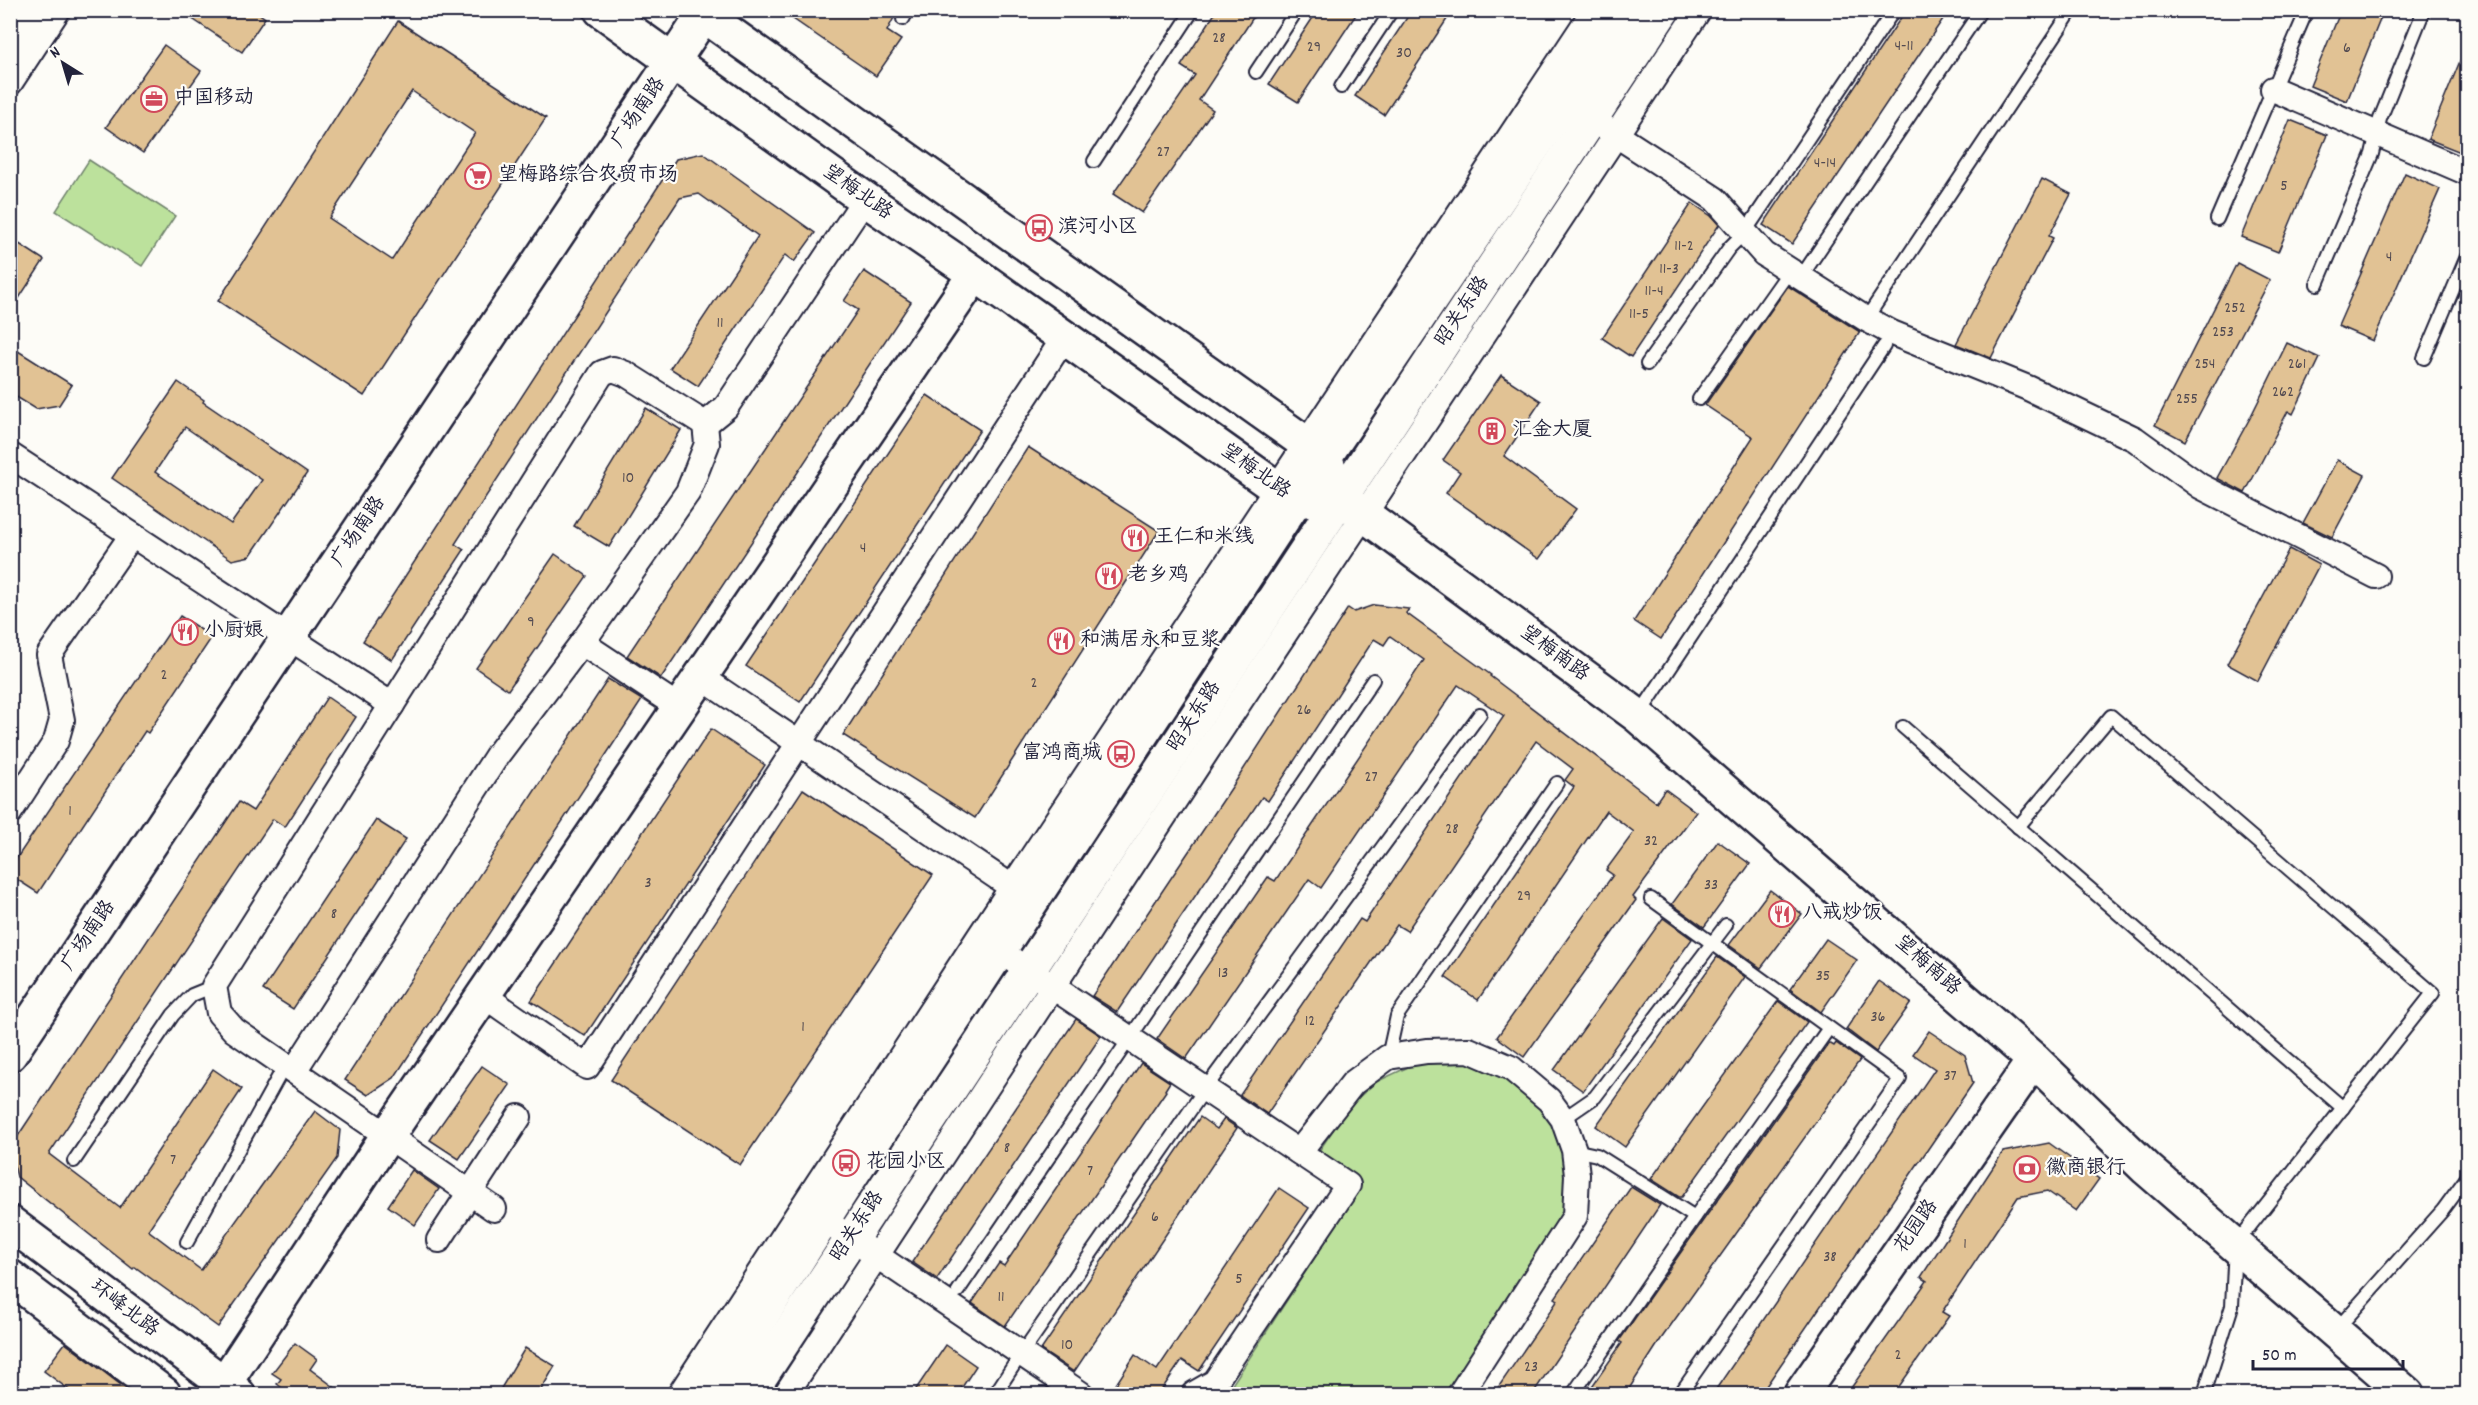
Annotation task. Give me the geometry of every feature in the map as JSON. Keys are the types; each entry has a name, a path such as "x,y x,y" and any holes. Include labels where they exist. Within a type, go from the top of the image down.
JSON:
{"main road":[{"path":"10,47 34,10"},
{"name":"望梅北路","path":"602,10 865,199 975,274 1286,495 1352,506"},
{"name":"昭关东路","path":"712,1395 813,1213 989,944 1316,450 1565,100 1626,10"},
{"name":"昭关东路","path":"749,1395 863,1247 1604,127 1663,10"},
{"path":"703,12 1316,450 1352,506"},
{"name":"广场南路","path":"10,1054 674,61 703,12"},
{"path":"231,1389 388,1135 975,274"},
{"name":"望梅南路","path":"1352,506 1638,716 2034,1060 2147,1169 2407,1395"},
{"name":"花园路","path":"1801,1395 2034,1060"},
{"name":"环峰北路","path":"10,1223 231,1389"},
{"path":"10,1277 164,1395"}],"street":[{"path":"10,83 58,10"},
{"path":"1316,450 1594,10"},
{"path":"1604,127 1699,10"},
{"path":"2273,88 2468,173"},
{"path":"1565,100 1715,199 1764,254 1866,319 1888,339 2028,388 2135,440 2200,486 2376,576"},
{"path":"705,424 726,406 865,199"},
{"path":"483,995 587,1067 1064,338"},
{"path":"494,1209 234,1030 219,1013 214,986 602,373 613,369 626,374 705,424"},
{"path":"290,1068 498,754 582,643 688,492 707,444 705,424"},
{"path":"10,455 392,705"},
{"path":"10,812 56,741 62,720 49,655 132,535"},
{"path":"582,643 680,708"},
{"path":"701,677 1022,894"},
{"path":"1146,707 1196,742"},
{"path":"989,944 1348,1185 1215,1382 1194,1395"},
{"path":"1299,1152 1353,1083 1388,1057 1427,1051 1469,1050 1510,1068 1549,1100 1563,1119 1574,1150 1577,1174 1575,1216 1460,1395"},
{"path":"439,1240 519,1117"},
{"path":"680,1395 813,1213 863,1247 1025,1348 1081,1395"},
{"path":"786,1395 863,1247"}],"lane":[{"path":"1094,161 1193,10"},
{"path":"1256,72 1297,10"},
{"path":"1341,87 1392,10"},
{"path":"1647,364 1729,248 1745,232 1894,10"},
{"path":"1699,399 1795,274 1981,10"},
{"path":"1866,319 2072,10"},
{"path":"2217,219 2307,10"},
{"path":"2317,284 2372,154 2380,118 2424,10"},
{"path":"2424,358 2468,254"},
{"path":"1638,716 1888,339"},
{"path":"957,1291 1372,680"},
{"path":"995,1395 1025,1348 1205,1089 1480,714"},
{"path":"2018,827 2112,716 2433,993 2235,1245 2232,1306 2204,1395"},
{"path":"1903,727 2343,1108"},
{"path":"1388,1057 1397,1016 1557,783"},
{"path":"1651,899 1900,1079 1680,1395"},
{"path":"1563,1119 1595,1097 1725,925"},
{"path":"74,1161 173,1015 192,995 214,986"},
{"path":"1573,1395 1829,1028"},
{"path":"187,1242 290,1068"},
{"path":"1574,1150 1597,1155 1695,1217"},
{"path":"2334,1331 2443,1210 2468,1176"}],"green space":[{"path":"89,160 175,216 142,266 56,211"},
{"path":"1467,1060 1506,1075 1543,1103 1562,1137 1571,1178 1566,1214 1452,1394 1221,1394 1228,1391 1353,1199 1353,1185 1319,1151 1349,1106 1376,1082 1421,1061"}],"building":[{"path":"179,10 254,10 265,18 242,52"},
{"path":"780,10 898,10 887,31 901,40 876,76"},
{"path":"1217,10 1258,10 1199,100 1213,110 1142,213 1113,194 1195,75 1181,66"},
{"path":"1318,10 1359,10 1298,102 1269,84"},
{"path":"1412,10 1453,10 1384,115 1355,96"},
{"path":"1906,10 1949,10 1792,244 1763,225"},
{"path":"2341,10 2384,10 2347,101 2310,86"},
{"name":"望梅路综合农贸市场","path":"398,21 546,118 364,396 218,301","holes":["412,91 475,133 392,260 329,218"]},
{"path":"2468,44 2468,155 2428,139"},
{"name":"中国移动","path":"164,45 201,71 143,153 106,127"},
{"path":"2290,120 2327,135 2278,252 2241,237"},
{"path":"703,153 815,233 794,262 785,255 698,386 670,368 758,236 699,194 680,198 455,544 464,550 392,660 363,641 676,159"},
{"path":"2405,173 2440,189 2373,341 2338,326"},
{"path":"2042,179 2071,194 2049,236 2053,238 1991,358 1956,344"},
{"path":"1692,203 1711,216 1719,225 1631,357 1602,338"},
{"path":"10,238 44,260 10,312"},
{"path":"2237,263 2270,280 2185,441 2155,425"},
{"path":"864,271 911,302 661,678 627,656 858,310 844,301"},
{"path":"1788,286 1860,332 1661,639 1634,621 1753,437 1705,405"},
{"path":"2287,343 2320,358 2293,414 2288,411 2245,493 2217,478"},
{"path":"10,346 72,385 59,405 36,409 10,393"},
{"path":"1501,375 1541,401 1504,456 1576,509 1539,559 1446,493 1460,472 1443,460"},
{"path":"178,382 204,400 203,402 307,473 250,556 232,560 112,478","holes":["185,427 262,480 231,524 155,472"]},
{"path":"927,395 980,430 800,702 746,666"},
{"path":"646,408 681,430 609,547 574,526"},
{"path":"1028,447 1159,531 975,818 843,735"},
{"path":"2337,460 2365,475 2332,537 2303,523"},
{"path":"2289,549 2319,565 2258,681 2227,664"},
{"path":"555,554 587,576 508,690 476,668"},
{"path":"1374,605 1409,609 1406,613 1491,675 1656,802 1665,789 1696,812 1633,897 1636,900 1524,1057 1497,1037 1613,875 1606,870 1634,832 1606,811 1478,1000 1445,977 1574,787 1565,780 1573,769 1536,741 1407,931 1397,925 1267,1114 1240,1095 1360,919 1365,922 1504,716 1458,685 1321,888 1309,879 1186,1059 1157,1039 1268,877 1275,881 1424,660 1390,636 1384,645 1374,639 1268,801 1262,797 1117,1012 1092,996 1348,608 1354,612"},
{"path":"180,616 212,637 148,733 145,731 38,893 10,875 10,868"},
{"path":"608,679 642,700 394,1078 368,1095 345,1080"},
{"path":"327,697 356,717 285,827 273,819 49,1154 120,1208 213,1069 242,1089 148,1230 201,1270 315,1111 340,1130 337,1158 218,1327 135,1267 133,1269 17,1177 10,1148 239,802 253,811"},
{"path":"711,729 765,765 585,1036 531,1001"},
{"path":"803,789 933,875 740,1165 611,1080"},
{"path":"376,820 406,839 293,1009 263,990"},
{"path":"1718,841 1750,864 1704,927 1672,904"},
{"path":"1770,890 1802,914 1761,968 1729,945"},
{"path":"1663,918 1692,939 1583,1091 1554,1070"},
{"path":"1826,939 1857,960 1821,1012 1790,989"},
{"path":"1717,957 1745,977 1625,1147 1596,1126"},
{"path":"1879,981 1911,1003 1876,1052 1846,1029"},
{"path":"1778,1001 1807,1022 1682,1197 1679,1197 1651,1179"},
{"path":"1076,1019 1101,1036 937,1279 912,1262"},
{"path":"1929,1031 1965,1055 1973,1083 1760,1395 1712,1395 1935,1069 1913,1054"},
{"path":"1829,1043 1834,1046 1836,1043 1860,1060 1661,1339 1625,1395 1586,1395 1622,1343 1619,1341"},
{"path":"1141,1063 1170,1082 1166,1091 1005,1326 972,1303 999,1263 1004,1266"},
{"path":"482,1066 510,1085 459,1159 430,1140"},
{"path":"1200,1117 1217,1129 1224,1119 1237,1128 1074,1372 1041,1350"},
{"path":"2049,1143 2099,1179 2076,1211 2047,1191 2018,1197 1942,1312 1949,1316 1893,1395 1846,1395 1927,1281 1921,1277 2003,1152"},
{"path":"412,1170 439,1189 415,1225 388,1206"},
{"path":"1631,1187 1660,1205 1532,1395 1493,1395 1558,1300 1555,1298"},
{"path":"1279,1188 1309,1208 1199,1371 1182,1360 1158,1395 1109,1395 1135,1355 1157,1370"},
{"path":"65,1343 134,1395 76,1395 44,1371"},
{"path":"295,1343 317,1359 310,1369 345,1395 291,1395 277,1384 281,1379 272,1373"},
{"path":"946,1345 976,1366 957,1395 912,1395"},
{"path":"525,1348 555,1366 538,1395 497,1395"}],"place":[{"name":"中国移动","path":"154,99"},
{"name":"望梅路综合农贸市场","path":"478,176"},
{"name":"滨河小区","path":"1039,228"},
{"name":"汇金大厦","path":"1492,431"},
{"name":"王仁和米线","path":"1135,538"},
{"name":"老乡鸡","path":"1109,576"},
{"name":"小厨娘","path":"185,632"},
{"name":"和满居永和豆浆","path":"1061,641"},
{"name":"富鸿商城","path":"1121,754"},
{"name":"八戒炒饭","path":"1782,914"},
{"name":"花园小区","path":"846,1163"},
{"name":"徽商银行","path":"2027,1169"}]}
